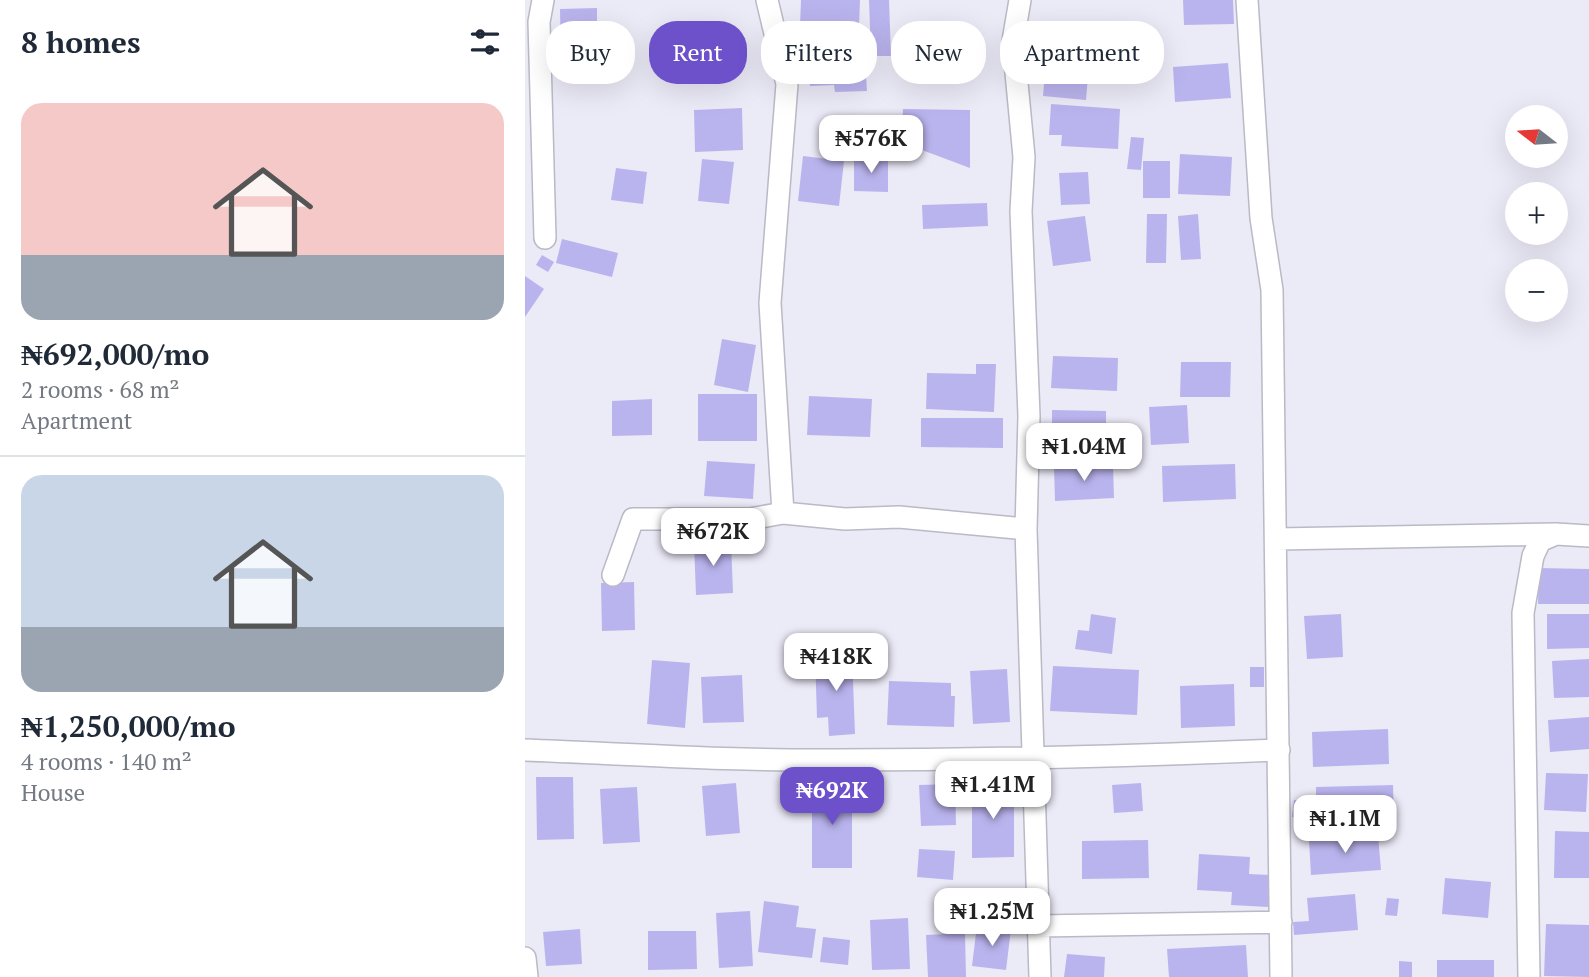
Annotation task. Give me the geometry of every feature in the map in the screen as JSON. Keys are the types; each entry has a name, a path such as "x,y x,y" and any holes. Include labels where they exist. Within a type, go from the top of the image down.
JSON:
{"street":[{"path":"543,0 538,22 545,238"},
{"path":"767,0 787,84 770,303 783,513"},
{"path":"1020,0 1013,41 1024,157 1021,211 1029,416 1026,530 1031,760 1040,977"},
{"path":"1247,0 1261,218 1272,290 1281,977"},
{"path":"613,575 633,519 750,519 783,513 845,519 899,517 1026,530"},
{"path":"1277,539 1556,534 1589,536"},
{"path":"1529,977 1523,613 1533,556 1540,541 1556,534"},
{"path":"525,750 837,761 973,757 1031,760 1279,750"},
{"path":"1038,926 1281,922"},
{"path":"525,958 527,977"}],"building":[{"path":"801,0 860,0 859,21 800,21"},
{"path":"869,0 889,0 891,56 877,56 877,21 870,21"},
{"path":"1183,0 1233,0 1234,24 1184,25"},
{"path":"597,8 597,21 560,21 560,9"},
{"path":"1228,63 1231,98 1175,102 1173,67"},
{"path":"810,84 867,84 867,91 835,92 834,85"},
{"path":"1044,84 1087,84 1086,100 1043,96"},
{"path":"1051,104 1120,109 1118,149 1061,146 1062,135 1049,135"},
{"path":"742,108 743,150 695,152 694,110"},
{"path":"903,109 970,110 970,168 922,150 902,129"},
{"path":"1131,137 1144,138 1141,170 1127,169"},
{"path":"1180,154 1232,157 1230,196 1178,194"},
{"path":"803,156 844,161 839,206 798,201"},
{"path":"854,158 888,158 888,192 854,191"},
{"path":"702,159 734,162 729,204 698,201"},
{"path":"1143,161 1170,161 1170,198 1143,198"},
{"path":"616,168 647,172 643,204 611,200"},
{"path":"1088,172 1090,204 1061,205 1059,173"},
{"path":"987,203 988,226 923,229 922,205"},
{"path":"1147,214 1167,214 1166,263 1146,263"},
{"path":"1198,214 1201,259 1181,260 1178,216"},
{"path":"1085,216 1091,261 1053,266 1047,221"},
{"path":"562,239 618,253 612,277 556,263"},
{"path":"542,255 554,262 548,272 536,265"},
{"path":"525,276 544,289 525,317"},
{"path":"722,339 756,345 748,392 714,385"},
{"path":"1053,356 1118,358 1117,391 1051,388"},
{"path":"1181,362 1231,362 1230,397 1180,397"},
{"path":"976,364 996,364 994,412 926,409 927,373 976,374"},
{"path":"698,394 757,394 757,441 698,441"},
{"path":"809,396 872,399 870,437 807,435"},
{"path":"652,399 652,435 612,436 612,401"},
{"path":"1187,405 1189,443 1151,445 1149,407"},
{"path":"1052,410 1106,411 1106,430 1052,429"},
{"path":"921,418 1003,418 1003,448 921,447"},
{"path":"707,461 755,464 753,499 704,496"},
{"path":"1235,464 1236,499 1163,502 1162,466"},
{"path":"1113,466 1114,498 1055,501 1054,468"},
{"path":"731,541 733,593 696,595 694,543"},
{"path":"1539,568 1589,569 1589,604 1538,604"},
{"path":"634,582 635,630 602,631 601,583"},
{"path":"1091,614 1116,618 1112,654 1075,649 1078,630 1089,631"},
{"path":"1341,614 1343,657 1307,659 1304,616"},
{"path":"1547,614 1589,614 1589,648 1547,649"},
{"path":"852,654 855,734 829,736 828,717 817,718 815,655"},
{"path":"1589,659 1589,697 1554,698 1552,661"},
{"path":"652,660 690,663 685,728 647,724"},
{"path":"1053,666 1139,670 1137,715 1050,711"},
{"path":"1250,667 1264,667 1264,687 1250,687"},
{"path":"1007,669 1010,722 973,724 970,671"},
{"path":"742,675 744,722 703,723 701,677"},
{"path":"889,681 951,683 951,696 955,696 954,727 887,725"},
{"path":"1234,684 1235,726 1181,728 1180,686"},
{"path":"1589,717 1589,749 1550,752 1548,720"},
{"path":"1388,729 1389,764 1313,767 1312,732"},
{"path":"1546,773 1588,774 1586,812 1544,810"},
{"path":"536,777 573,777 574,839 537,840"},
{"path":"736,783 740,833 706,836 702,786"},
{"path":"1141,783 1143,811 1114,813 1112,785"},
{"path":"955,784 956,825 921,826 919,785"},
{"path":"1014,784 1014,857 972,858 972,785"},
{"path":"1393,785 1394,819 1316,820 1316,787"},
{"path":"812,786 852,786 852,868 812,868"},
{"path":"637,787 640,842 603,844 600,789"},
{"path":"1294,800 1311,802 1309,818 1292,817"},
{"path":"1555,831 1589,832 1589,878 1554,878"},
{"path":"1378,835 1381,870 1311,875 1309,840"},
{"path":"1148,840 1149,878 1082,879 1082,841"},
{"path":"919,849 955,851 953,880 917,877"},
{"path":"1199,854 1250,857 1249,874 1270,875 1268,907 1231,905 1232,892 1197,890"},
{"path":"1445,878 1491,882 1488,918 1442,914"},
{"path":"1355,894 1358,930 1294,935 1293,922 1309,921 1307,898"},
{"path":"1387,898 1399,899 1397,916 1385,915"},
{"path":"764,901 799,906 796,927 816,929 812,958 758,952"},
{"path":"750,911 753,966 719,968 716,913"},
{"path":"908,918 910,969 872,970 870,920"},
{"path":"1546,924 1589,925 1589,977 1544,976"},
{"path":"977,925 1011,929 1006,970 972,966"},
{"path":"580,929 582,964 546,966 543,932"},
{"path":"648,931 696,931 697,969 648,970"},
{"path":"965,933 966,977 928,977 926,935"},
{"path":"823,937 850,940 848,965 820,962"},
{"path":"1246,945 1248,977 1169,977 1167,949"},
{"path":"1067,954 1105,957 1104,977 1064,977"},
{"path":"1437,960 1494,960 1494,977 1437,977"},
{"path":"1399,961 1412,962 1412,977 1399,977"}]}
